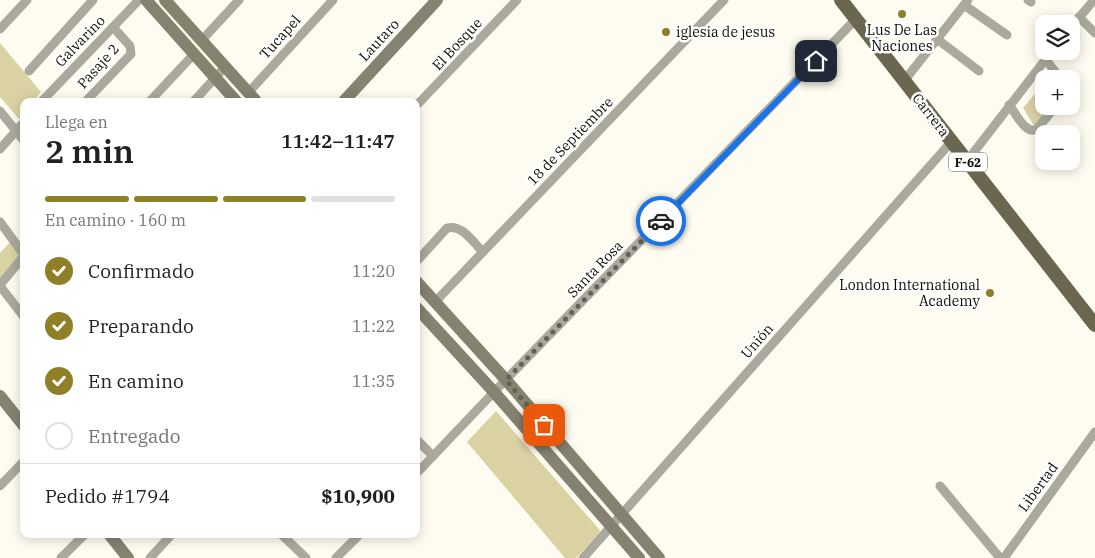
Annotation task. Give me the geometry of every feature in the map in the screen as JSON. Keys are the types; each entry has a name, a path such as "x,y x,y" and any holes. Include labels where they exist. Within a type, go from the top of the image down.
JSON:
{"main road":[{"name":"Carrera","path":"841,0 1095,325"}],"street":[{"path":"0,29 27,0"},
{"path":"29,71 93,0"},
{"name":"Galvarino","path":"45,98 139,0"},
{"path":"146,0 233,98"},
{"path":"165,0 252,97"},
{"path":"201,41 239,0"},
{"name":"Tucapel","path":"252,97 333,0"},
{"name":"Lautaro","path":"347,98 437,0"},
{"name":"El Bosque","path":"420,102 517,0"},
{"name":"18 de Septiembre","path":"435,302 724,0"},
{"path":"1080,17 1093,0"},
{"path":"904,81 966,3 1007,35"},
{"name":"Santa Rosa","path":"420,470 856,19"},
{"path":"1080,19 1095,33"},
{"name":"Pasaje 2","path":"89,98 130,54 130,46 112,27"},
{"path":"937,39 979,71"},
{"path":"153,98 194,54"},
{"path":"967,161 1046,60 1054,70"},
{"path":"197,98 226,67"},
{"path":"1010,105 1026,129 1033,132 1048,115"},
{"path":"0,111 20,136"},
{"path":"0,149 20,126"},
{"name":"Unión","path":"583,558 952,141"},
{"path":"0,222 20,250"},
{"path":"420,258 447,228 454,226 461,229 483,252"},
{"path":"20,260 0,286 20,312"},
{"path":"420,285 506,380 659,558"},
{"path":"420,311 494,392 639,558"},
{"path":"0,396 20,421"},
{"name":"Libertad","path":"1004,558 1095,432"},
{"path":"420,443 434,456"},
{"path":"0,486 20,465"},
{"path":"940,486 1000,558"},
{"path":"61,558 81,538"},
{"path":"112,538 128,558"},
{"path":"150,558 168,538"},
{"path":"285,538 306,558"},
{"path":"336,558 356,538"}],"shaded area":[{"path":"0,43 41,92 36,98 20,98 19,119 0,97"},
{"path":"1035,94 1035,115 1043,115 1034,126 1023,108"},
{"path":"10,242 20,258 0,282 0,253"},
{"path":"496,411 600,531 576,558 565,558 467,442"}],"way so far":[{"path":"544,425 506,380 661,221"}],"place":[{"name":"Lus De Las Naciones","path":"902,14"},
{"name":"iglesia de jesus","path":"666,32"},
{"name":"London International Academy","path":"990,293"}],"route":[{"path":"661,221 816,61"}]}
